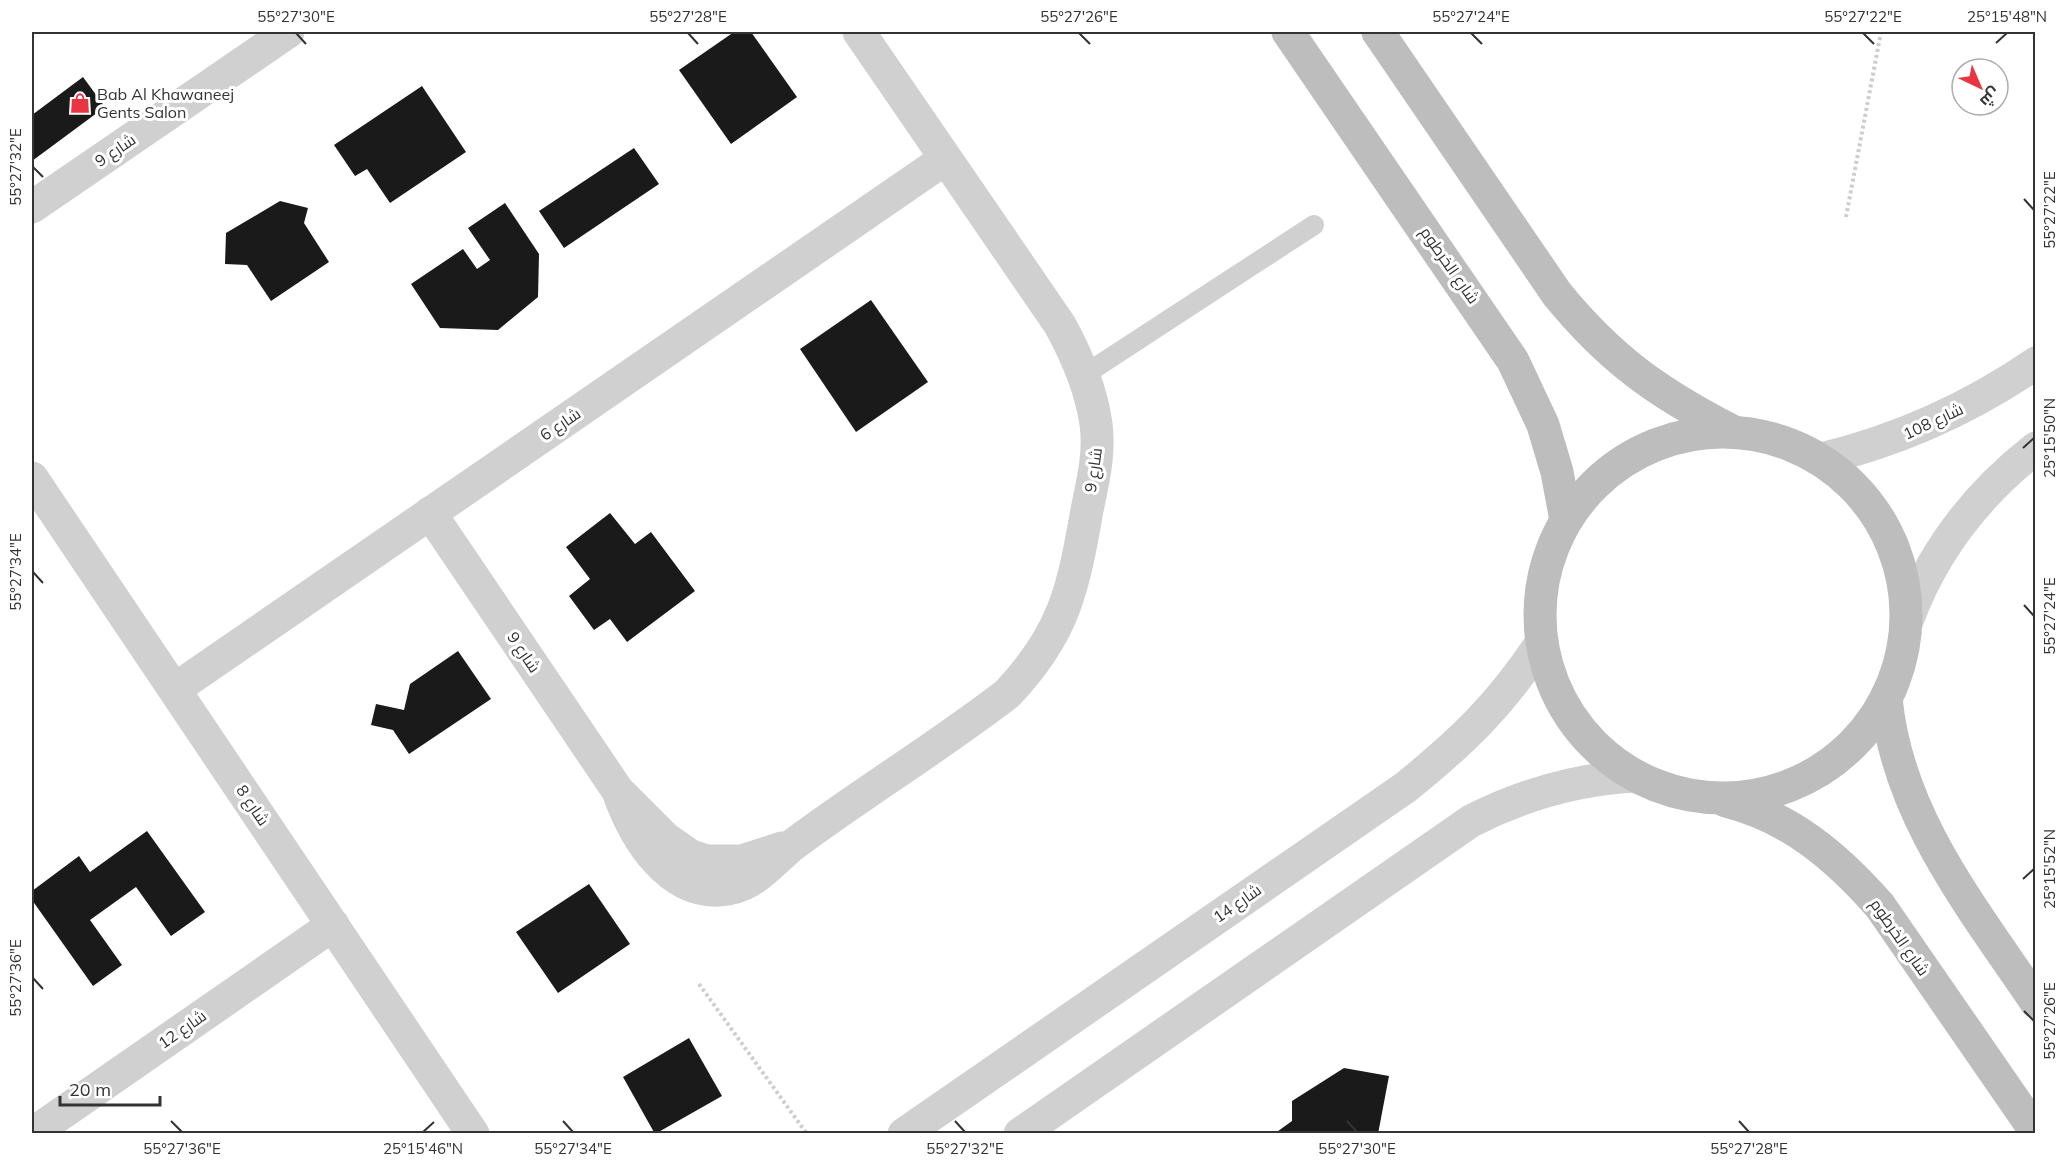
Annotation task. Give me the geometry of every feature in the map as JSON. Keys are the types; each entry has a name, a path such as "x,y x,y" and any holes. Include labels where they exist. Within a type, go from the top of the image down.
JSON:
{"main road":[{"name":"شارع الخرطوم","path":"1288,32 1513,361 1543,425 1557,472 1566,520"},
{"path":"1378,32 1557,294 1580,322 1633,372 1664,394 1732,431"},
{"path":"1732,431 1778,440 1821,459 1858,490 1886,529 1902,573 1907,621 1900,660 1886,698 1863,732 1833,761 1797,782 1757,794 1716,798 1674,792 1635,776 1600,752 1572,720 1552,683 1542,642 1540,600 1549,558 1566,520 1590,489 1620,463 1664,442 1693,434 1732,431"},
{"path":"1886,698 1889,723 1899,763 1922,827 1938,856 2036,1002"},
{"name":"شارع الخرطوم","path":"1716,798 1744,805 1796,830 1828,851 1855,877 1880,906 2036,1132"}],"street":[{"name":"شارع 9","path":"32,207 285,32"},
{"name":"شارع 9","path":"430,513 618,791 664,838 691,856 707,861 742,861 792,845 999,700 1029,670 1046,647 1071,594 1098,451 1096,422 1084,375 1060,325 859,32"},
{"name":"شارع 6","path":"175,689 945,159"},
{"name":"شارع 108","path":"1821,459 1901,436 1939,420 1986,396 2036,363"},
{"path":"1907,621 1917,592 1949,537 2002,474 2036,448"},
{"name":"شارع 8","path":"32,478 473,1134"},
{"name":"شارع 14","path":"904,1134 1406,787 1472,732 1521,674 1542,642"},
{"path":"1020,1134 1471,821 1540,791 1603,778 1635,776"},
{"name":"شارع 12","path":"32,1134 333,925"}],"lane":[{"path":"1084,375 1314,225"}],"path":[{"path":"1846,217 1881,32"},
{"path":"699,984 807,1134"}],"building":[{"path":"734,32 751,32 797,97 731,144 679,70"},
{"path":"83,77 105,107 32,161 32,115"},
{"path":"422,86 466,152 390,203 367,169 355,176 334,145"},
{"path":"634,148 659,184 564,248 539,211"},
{"path":"280,201 308,208 304,223 329,262 271,301 247,265 225,264 226,233"},
{"path":"505,203 539,254 538,297 498,330 440,328 411,284 463,249 477,269 490,260 468,228"},
{"path":"871,300 928,382 856,432 800,349"},
{"path":"610,513 635,544 651,532 695,591 627,642 610,619 594,630 569,596 590,579 566,547"},
{"path":"458,651 491,699 409,754 393,730 371,725 376,704 404,710 410,684"},
{"path":"147,831 205,912 171,936 136,887 90,920 122,965 93,986 32,900 32,891 79,856 90,872"},
{"path":"589,884 630,944 558,993 516,932"},
{"path":"689,1038 722,1096 655,1134 623,1077"},
{"path":"1344,1068 1389,1076 1378,1134 1274,1134 1292,1121 1292,1101"}],"place":[{"name":"Bab Al Khawaneej Gents Salon","path":"80,103"}]}
